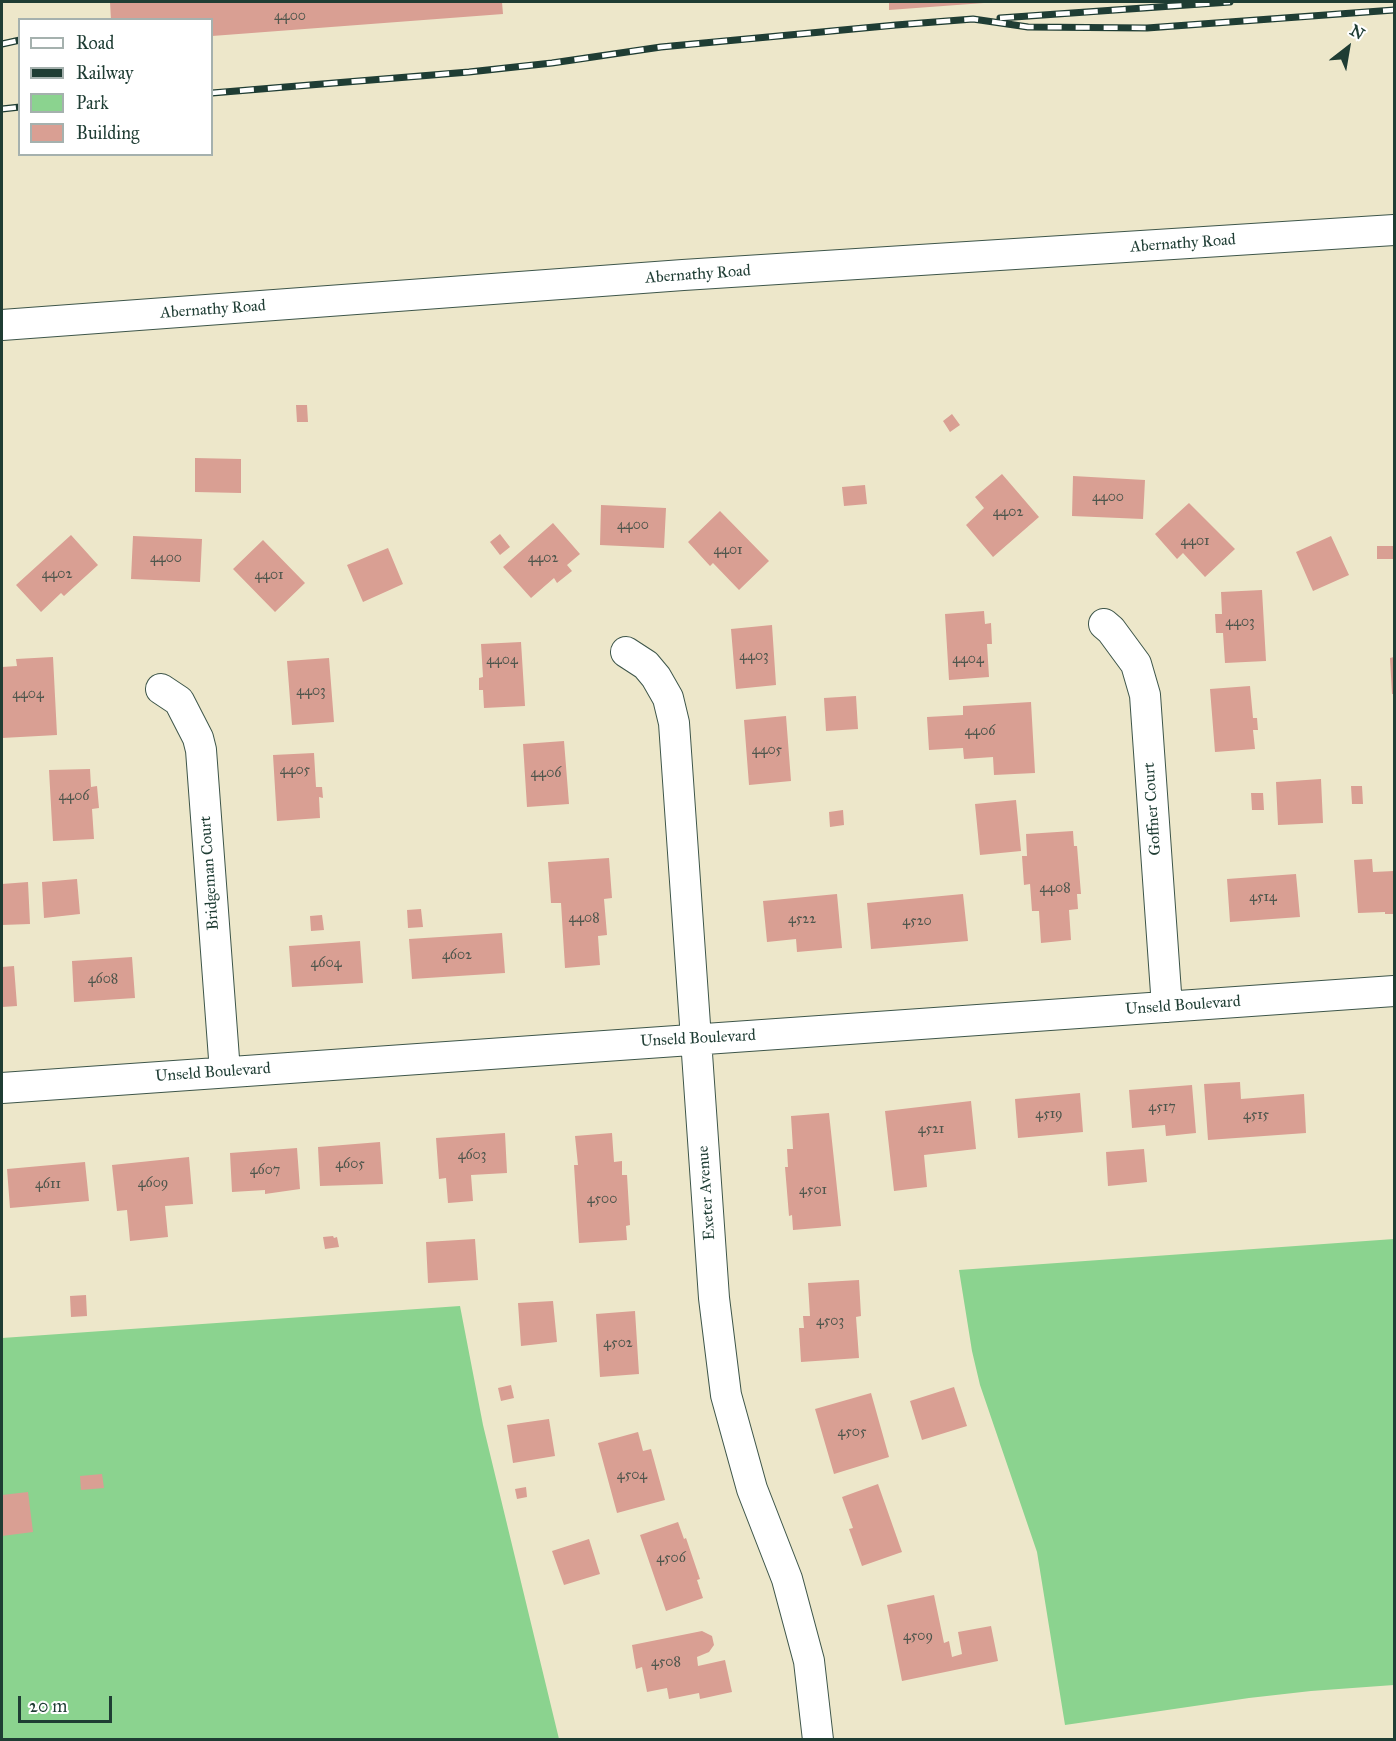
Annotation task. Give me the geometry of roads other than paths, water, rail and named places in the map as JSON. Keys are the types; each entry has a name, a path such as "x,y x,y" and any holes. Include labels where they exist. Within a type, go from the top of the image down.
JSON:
{"street":[{"name":"Abernathy Road","path":"2,325 683,275 1395,230"},
{"name":"Goffner Court","path":"1104,624 1136,663 1145,694 1167,1007"},
{"name":"Exeter Avenue","path":"626,652 646,664 656,677 668,698 674,723 714,1298 726,1395 752,1489 787,1579 807,1651 818,1740"},
{"name":"Bridgeman Court","path":"161,689 179,701 198,738 201,750 225,1072"},
{"name":"Unseld Boulevard","path":"2,1088 1395,991"}],"railway":[{"path":"1000,18 1230,2"},
{"path":"213,93 469,72 661,47 973,19 1028,27 1147,28 1394,10"},
{"path":"2,44 18,40"},
{"path":"2,109 18,107"}]}
